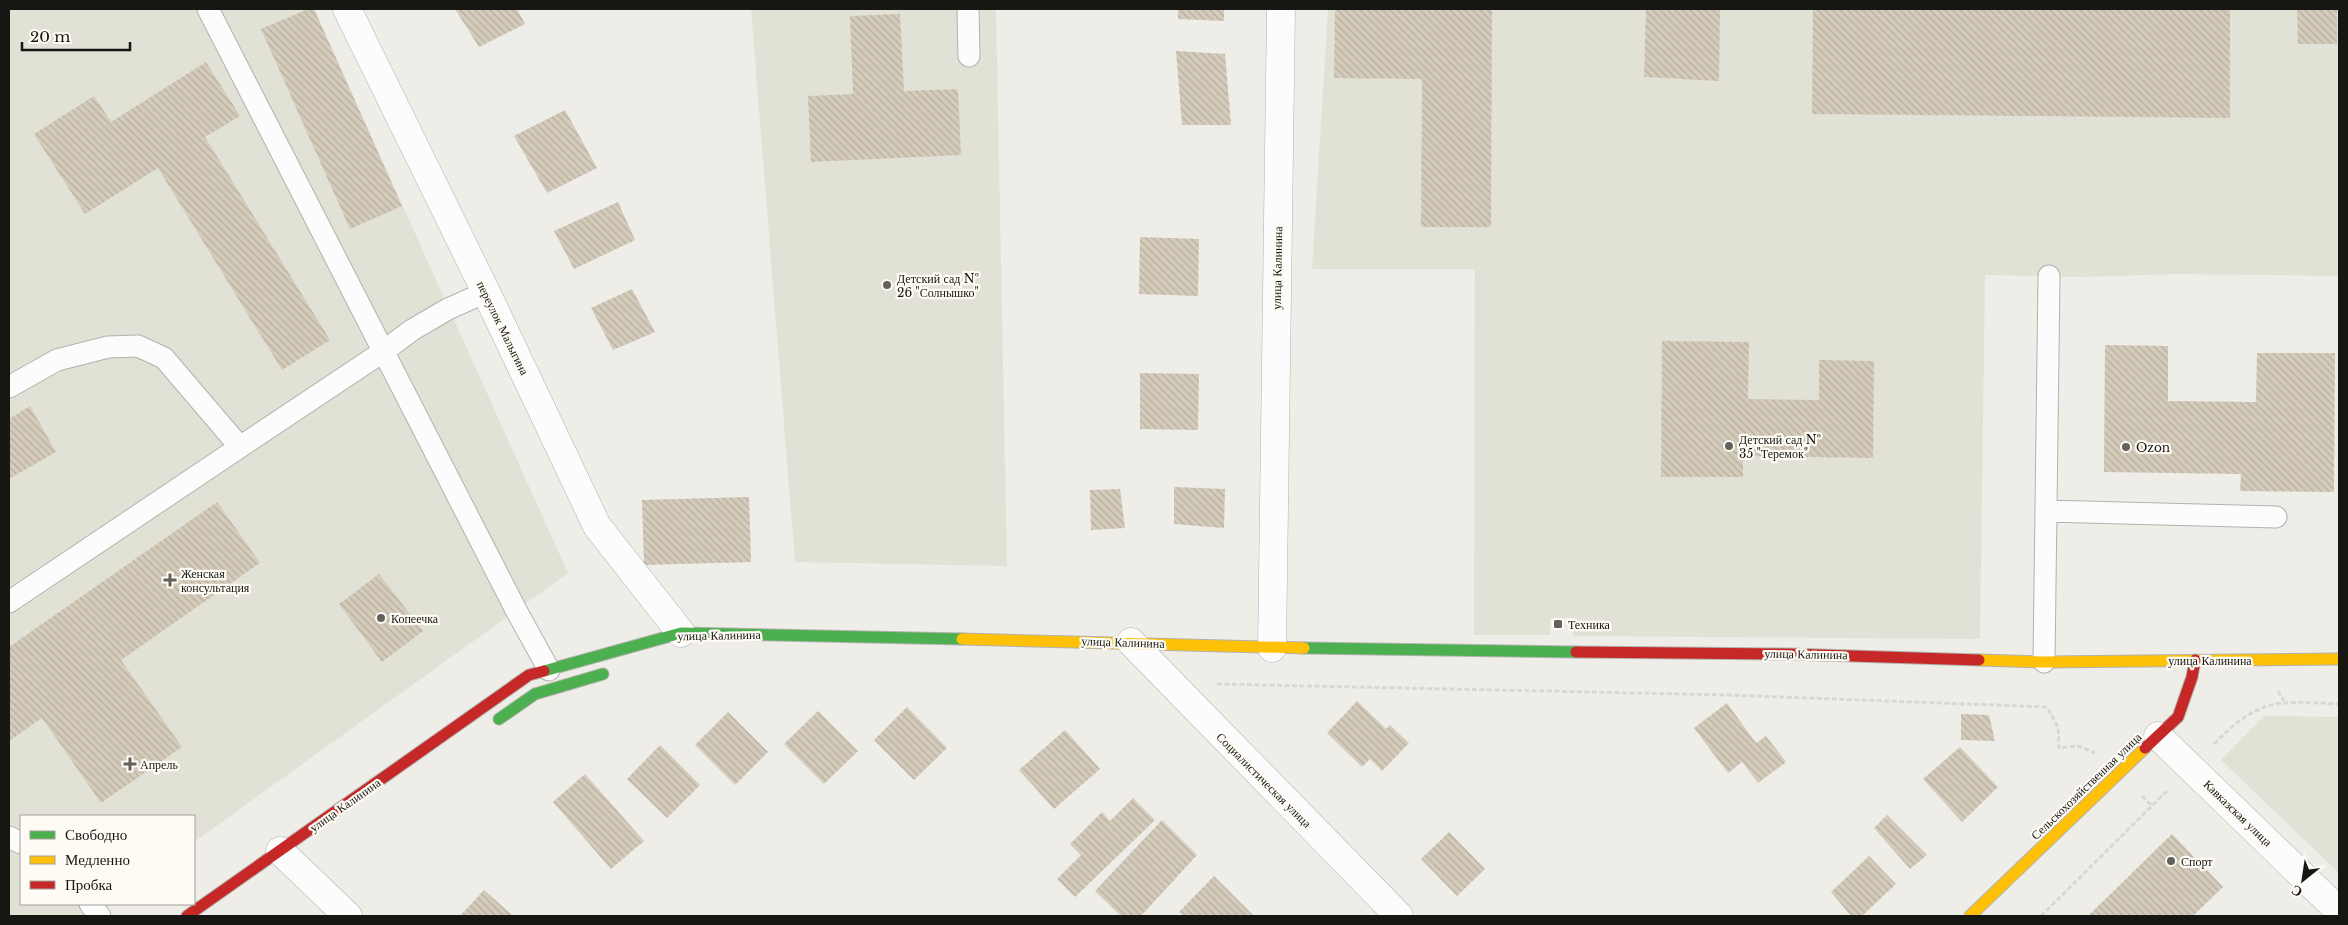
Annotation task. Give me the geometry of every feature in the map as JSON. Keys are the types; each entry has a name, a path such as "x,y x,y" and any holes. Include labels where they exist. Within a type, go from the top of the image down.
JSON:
{"main road":[{"name":"улица Калинина","path":"187,916 288,860 529,675 681,633 1151,662 1272,648 1789,654 2044,662 2339,659"},
{"name":"Сельскохозяйственная улица","path":"1970,916 2178,717 2192,677 2195,660"},
{"path":"487,727 535,694 612,672"}],"street":[{"name":"переулок Малыгина","path":"347,9 598,526 681,633"},
{"name":"улица Калинина","path":"1272,648 1281,9"},
{"name":"Социалистическая улица","path":"1151,662 1399,916"},
{"name":"Кавказская улица","path":"2158,736 2339,911"},
{"path":"288,860 348,916"}],"lane":[{"path":"208,9 516,610 549,670"},
{"path":"968,9 969,56"},
{"path":"2044,662 2048,276"},
{"path":"9,602 384,351 412,330 434,317 486,292"},
{"path":"9,387 57,360 108,347 138,346 164,358 240,447"},
{"path":"2046,511 2276,517"},
{"path":"91,905 100,916"}],"path":[{"path":"1151,662 1728,695 2047,707 2058,727 2059,748 2078,746 2098,755 2152,806"}],"shaded area":[{"path":"9,9 314,9 568,573 195,841 195,815 20,815 20,905 106,905 90,916 9,916"},
{"name":"Детский сад № 26 \"Солнышко\"","path":"751,9 996,9 1007,566 795,562"},
{"path":"1328,9 2339,9 2339,276 2176,274 2083,277 1985,275 1980,639 1573,636 1572,618 1550,618 1550,635 1474,635 1475,269 1312,269"},
{"path":"2264,716 2339,717 2339,873 2221,760"}],"building":[{"path":"308,9 314,9 402,206 350,229 261,29"},
{"path":"455,9 517,9 525,24 479,47"},
{"path":"1178,9 1224,9 1224,21 1178,19"},
{"path":"1335,9 1492,9 1491,227 1421,227 1422,79 1334,78"},
{"path":"1646,9 1720,9 1719,81 1644,77"},
{"path":"1813,9 2230,9 2230,118 1812,114"},
{"path":"2297,9 2337,9 2337,44 2298,44"},
{"path":"900,14 904,91 958,89 961,155 811,162 808,96 853,94 850,16"},
{"path":"1176,51 1225,54 1231,125 1182,125"},
{"path":"206,62 240,116 205,137 330,340 282,370 158,168 85,214 34,134 94,96 111,122"},
{"path":"565,110 597,168 547,193 514,136"},
{"path":"618,202 635,240 574,269 554,231"},
{"path":"1140,237 1199,239 1198,296 1139,294"},
{"path":"632,289 655,332 613,350 591,308"},
{"path":"1662,341 1749,342 1748,399 1819,400 1819,360 1874,361 1873,458 1743,456 1743,477 1661,477"},
{"path":"2105,345 2168,346 2168,401 2256,402 2257,353 2335,353 2334,492 2240,491 2241,474 2104,472"},
{"path":"1140,373 1199,374 1198,430 1140,429"},
{"path":"30,406 56,452 9,479 9,419"},
{"path":"1174,487 1225,489 1224,528 1174,524"},
{"path":"1120,489 1125,528 1091,530 1090,490"},
{"path":"749,497 751,562 644,565 642,500"},
{"path":"217,502 260,563 121,660 182,747 101,803 42,718 9,741 9,647"},
{"name":"Копеечка","path":"379,574 423,631 382,662 339,604"},
{"path":"1357,701 1386,729 1390,725 1409,743 1382,771 1370,759 1362,767 1327,733"},
{"path":"1727,703 1756,743 1766,736 1786,762 1758,783 1742,762 1728,773 1694,728"},
{"path":"907,707 947,748 914,780 874,740"},
{"path":"818,711 858,751 824,784 784,744"},
{"path":"728,712 768,752 735,785 695,745"},
{"path":"1961,714 1989,715 1995,741 1961,740"},
{"path":"1065,730 1100,769 1054,809 1019,770"},
{"path":"660,745 700,785 667,818 627,779"},
{"path":"1960,747 1998,787 1962,822 1923,779"},
{"path":"585,774 644,841 611,869 553,802"},
{"path":"1133,798 1155,820 1075,897 1057,879 1081,855 1070,844 1102,812 1110,821"},
{"path":"1887,815 1927,855 1910,869 1874,828"},
{"path":"1162,820 1197,855 1141,916 1121,916 1095,891"},
{"path":"1449,832 1485,869 1457,896 1421,859"},
{"name":"Спорт","path":"2172,834 2223,887 2193,916 2088,916"},
{"path":"1869,856 1896,884 1862,916 1851,916 1831,892"},
{"path":"1214,876 1254,916 1184,916 1179,912"},
{"path":"484,890 513,916 460,916"}],"traffic: fast":[{"path":"544,671 681,633 962,639"},
{"path":"1304,648 1576,652"},
{"path":"499,719 535,694 603,674"}],"traffic: slow":[{"path":"962,639 1304,648"},
{"path":"1979,660 2044,662 2339,659"},
{"path":"1970,916 2145,748"}],"traffic: jam":[{"path":"1576,652 1789,654 1979,660"},
{"path":"2145,748 2178,717 2192,677 2195,660"},
{"path":"187,916 529,675 544,671"}],"place":[{"name":"Детский сад № 26 \"Солнышко\"","path":"887,285"},
{"name":"Детский сад № 35 \"Теремок\"","path":"1729,446"},
{"name":"Ozon","path":"2126,447"},
{"name":"Женская консультация","path":"170,580"},
{"name":"Копеечка","path":"381,618"},
{"name":"Техника","path":"1558,624"},
{"name":"Апрель","path":"130,764"},
{"name":"Спорт","path":"2171,861"}]}
